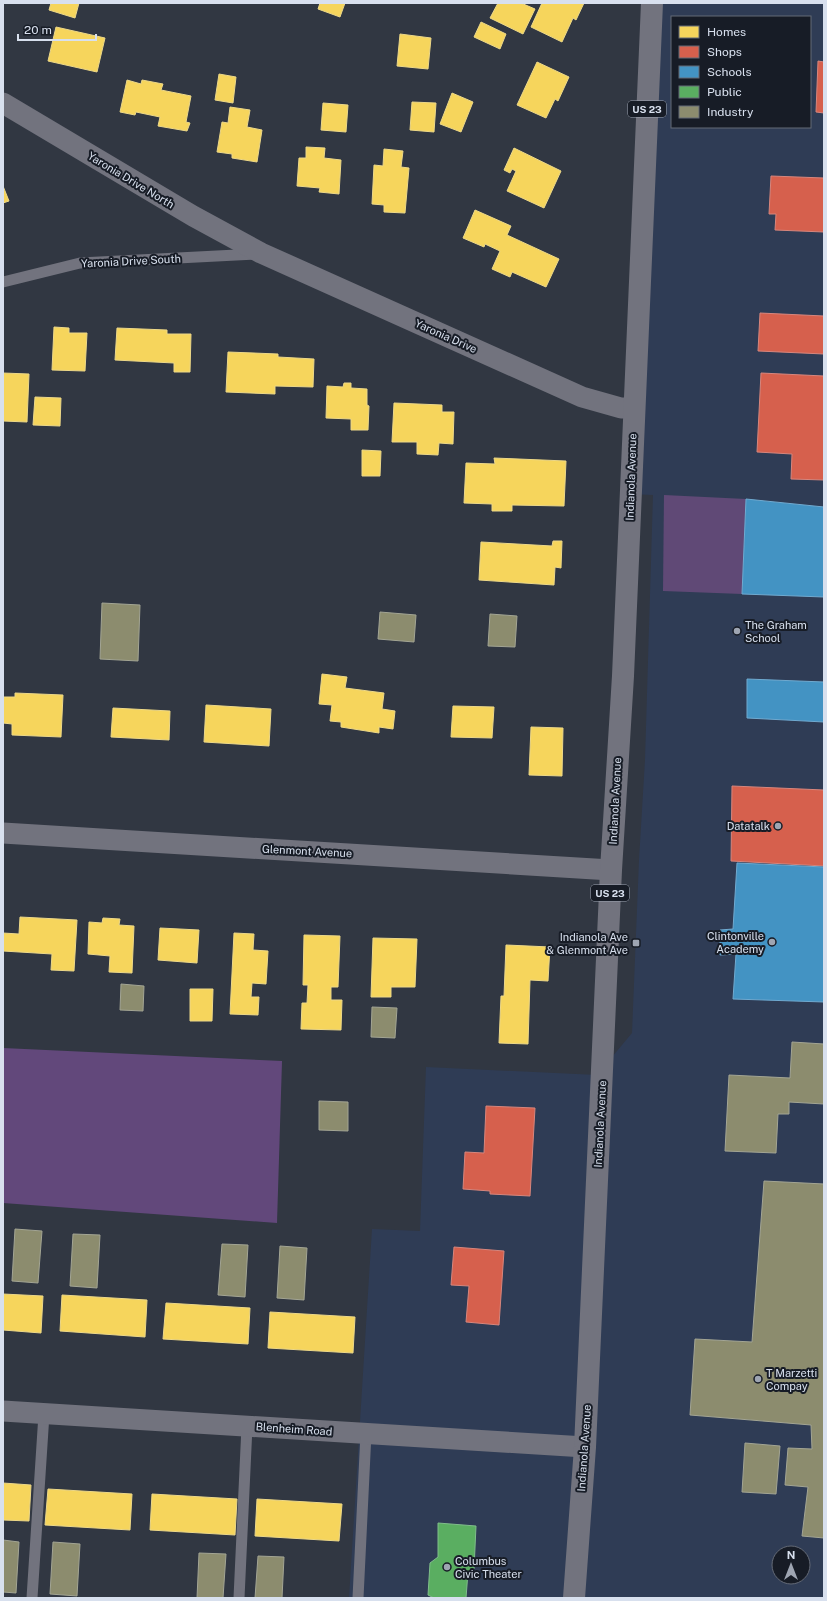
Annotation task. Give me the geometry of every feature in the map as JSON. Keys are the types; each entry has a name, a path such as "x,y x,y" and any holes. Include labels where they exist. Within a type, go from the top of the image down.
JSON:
{"main road":[{"name":"Indianola Avenue","path":"574,1598 585,1447 611,870 623,676 652,3"}],"street":[{"name":"Yaronia Drive North","path":"3,103 193,216 261,254"},
{"name":"Yaronia Drive","path":"261,254 582,397 621,408 634,408"},
{"name":"Glenmont Avenue","path":"3,833 611,870"},
{"name":"Blenheim Road","path":"3,1411 585,1447"}],"lane":[{"name":"Yaronia Drive South","path":"3,282 80,263 261,254"},
{"path":"32,1598 44,1414"},
{"path":"239,1598 247,1426"},
{"path":"358,1598 366,1434"}],"shaded area":[{"path":"651,3 824,3 824,1598 349,1598 372,1229 420,1231 426,1067 597,1075 632,1033 639,860 645,760 653,495 630,494"},
{"path":"664,495 746,499 742,594 663,591"},
{"path":"3,1048 282,1061 277,1223 3,1203"}],"building: Homes":[{"path":"51,3 79,3 75,18 49,10"},
{"path":"320,3 345,3 340,17 318,9"},
{"path":"498,3 521,3 535,9 523,34 490,18"},
{"path":"542,3 584,3 576,20 573,18 562,42 531,27"},
{"path":"481,22 506,34 500,49 474,37"},
{"path":"56,27 105,38 97,72 48,61"},
{"path":"400,34 431,38 428,69 397,66"},
{"path":"537,62 569,77 558,101 555,99 546,118 517,105"},
{"path":"219,74 236,77 233,103 215,100"},
{"path":"127,80 141,84 142,80 163,84 161,90 191,96 186,122 190,123 187,131 158,126 160,117 136,112 135,115 120,112"},
{"path":"452,93 473,102 461,132 440,124"},
{"path":"412,102 436,103 434,132 410,130"},
{"path":"323,103 348,105 346,132 321,130"},
{"path":"230,107 250,110 247,127 262,130 257,162 232,158 232,154 217,152 222,122 228,123"},
{"path":"306,147 325,148 324,158 341,160 339,194 319,192 320,188 297,186 299,158 306,158"},
{"path":"514,148 561,171 544,208 507,191 516,171 512,169 510,173 504,170"},
{"path":"384,149 403,151 401,167 409,168 405,213 384,212 384,205 372,204 374,165 383,166"},
{"path":"3,186 9,201 3,203"},
{"path":"475,210 511,226 507,235 559,259 546,287 512,272 510,277 492,269 500,251 485,244 484,247 463,238"},
{"path":"54,327 69,328 69,333 87,333 85,371 52,370"},
{"path":"117,328 167,330 167,334 191,334 190,372 174,372 174,363 115,360"},
{"path":"228,352 278,354 278,357 314,359 313,387 275,386 275,394 226,392"},
{"path":"3,373 29,374 27,422 3,421"},
{"path":"344,383 351,383 351,388 367,389 367,405 369,406 368,430 351,430 351,419 326,418 327,386 343,387"},
{"path":"35,397 61,398 60,426 33,425"},
{"path":"394,403 442,405 442,412 454,412 453,444 439,443 438,455 417,454 417,442 392,442"},
{"path":"362,450 381,451 380,476 362,476"},
{"path":"494,458 566,461 564,506 512,505 512,511 492,511 492,504 464,503 466,463 495,464"},
{"path":"553,541 562,541 561,568 555,567 554,585 479,580 481,542 552,546"},
{"path":"322,674 347,677 345,688 384,693 382,709 395,711 393,729 379,727 379,733 341,727 341,722 330,721 332,705 319,704"},
{"path":"15,693 63,695 61,737 12,735 12,724 3,723 3,697 15,697"},
{"path":"206,705 271,709 269,746 204,742"},
{"path":"453,706 494,707 492,738 451,737"},
{"path":"113,708 170,711 169,740 111,737"},
{"path":"531,727 563,728 562,776 529,775"},
{"path":"20,917 77,920 74,971 51,970 52,954 3,951 3,933 19,934"},
{"path":"103,918 120,919 119,925 134,926 132,973 109,972 110,956 88,954 89,922 102,923"},
{"path":"160,928 199,930 197,963 158,960"},
{"path":"234,933 254,934 253,950 268,951 266,984 252,983 251,997 259,997 258,1015 230,1014"},
{"path":"304,935 340,936 338,987 331,987 331,1000 342,1000 341,1030 301,1029 302,1003 307,1003 308,985 303,985"},
{"path":"373,938 417,939 415,987 391,987 391,997 371,997"},
{"path":"506,945 550,947 548,981 530,980 528,1044 499,1043 501,996 504,996"},
{"path":"190,989 213,989 212,1021 190,1021"},
{"path":"3,1294 43,1296 41,1333 3,1330"},
{"path":"62,1295 147,1300 145,1337 60,1331"},
{"path":"166,1303 250,1308 248,1344 163,1339"},
{"path":"270,1312 355,1317 353,1353 268,1348"},
{"path":"3,1483 31,1485 29,1521 3,1520"},
{"path":"48,1489 132,1494 130,1530 45,1525"},
{"path":"152,1494 237,1499 235,1535 150,1530"},
{"path":"257,1499 342,1504 339,1541 255,1536"}],"building: Shops":[{"path":"818,61 824,62 824,113 816,112"},
{"path":"771,176 824,178 824,232 775,230 776,214 769,214"},
{"path":"760,313 824,316 824,354 758,351"},
{"path":"761,373 824,376 824,480 791,479 792,454 757,452"},
{"name":"Datatalk","path":"732,786 824,790 824,866 731,861"},
{"path":"486,1106 535,1108 530,1196 490,1194 490,1191 463,1189 465,1152 484,1153"},
{"path":"454,1247 504,1251 499,1325 466,1322 469,1286 451,1285"}],"building: Schools":[{"path":"746,499 824,507 824,597 742,594"},
{"path":"747,679 824,682 824,722 747,718"},
{"name":"Clintonville Academy","path":"737,863 824,867 824,1002 733,999 736,954 720,955 720,930 733,929"}],"building: Public":[{"path":"438,1523 476,1526 474,1569 468,1572 466,1598 434,1598 428,1595 430,1563 438,1557"}],"building: Industry":[{"path":"102,603 140,605 138,661 100,659"},
{"path":"380,612 416,615 414,642 378,639"},
{"path":"490,614 517,616 515,647 488,646"},
{"path":"121,984 144,986 143,1011 120,1010"},
{"path":"372,1007 397,1008 395,1038 371,1037"},
{"path":"792,1042 824,1044 824,1104 789,1102 789,1114 778,1114 776,1153 725,1151 729,1075 790,1078"},
{"path":"319,1101 348,1102 348,1131 319,1130"},
{"name":"T Marzetti Compay","path":"764,1181 824,1184 824,1538 802,1536 808,1487 785,1485 788,1448 812,1449 811,1425 690,1415 695,1339 752,1342"},
{"path":"15,1229 42,1231 38,1283 12,1281"},
{"path":"73,1234 100,1235 97,1288 70,1286"},
{"path":"222,1244 248,1245 245,1297 218,1295"},
{"path":"280,1246 307,1248 304,1300 277,1298"},
{"path":"745,1443 780,1446 776,1494 742,1492"},
{"path":"3,1540 19,1542 16,1593 3,1592"},
{"path":"53,1542 80,1544 77,1596 50,1594"},
{"path":"199,1553 226,1554 223,1598 197,1598"},
{"path":"258,1556 284,1557 282,1598 255,1598"}],"place":[{"name":"The Graham School","path":"737,631"},
{"name":"Datatalk","path":"778,826"},
{"name":"Clintonville Academy","path":"772,942"},
{"name":"Indianola Ave & Glenmont Ave","path":"636,943"},
{"name":"T Marzetti Compay","path":"758,1379"},
{"name":"Columbus Civic Theater","path":"447,1567"}]}
